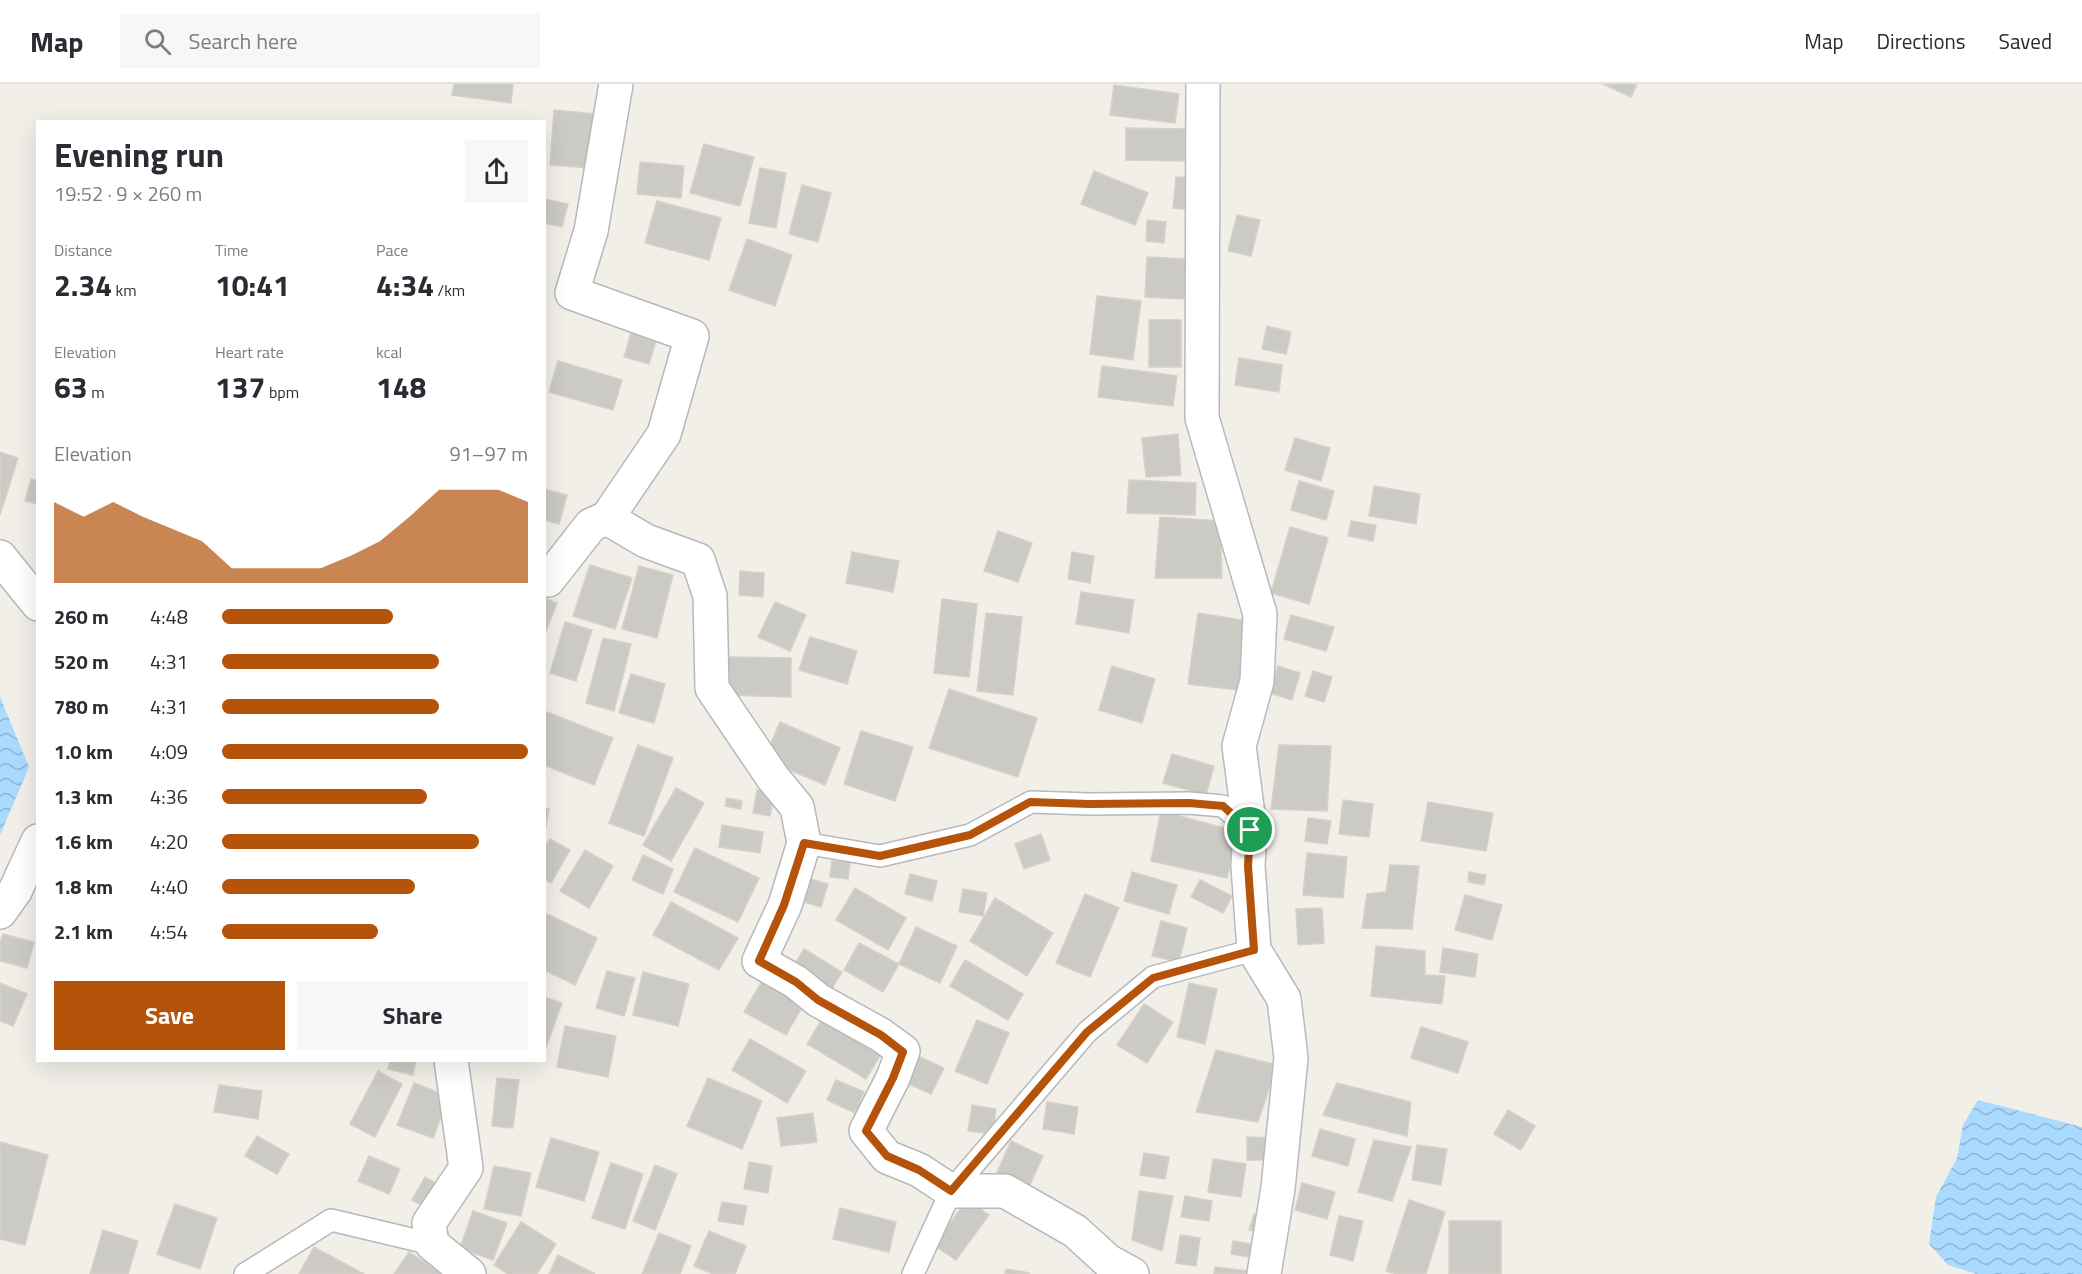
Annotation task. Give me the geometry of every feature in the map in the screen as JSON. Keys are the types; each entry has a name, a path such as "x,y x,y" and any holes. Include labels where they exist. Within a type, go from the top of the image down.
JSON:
{"street":[{"path":"546,580 591,525 607,518 664,434 692,336 572,293 591,231 616,84"},
{"path":"1203,84 1202,418 1260,614 1257,681 1239,746 1250,830 1248,866 1254,950 1284,999 1291,1058 1278,1188 1264,1274"},
{"path":"607,518 646,541 698,560 710,596 712,688 773,778 797,807 804,843 784,905 759,961 796,982 818,1000 881,1035 903,1052 893,1078 866,1131 887,1156 919,1170 951,1191 1005,1191 1075,1231 1108,1261 1132,1274"},
{"path":"0,557 36,602"},
{"path":"0,912 15,891 36,845"},
{"path":"450,1062 466,1168 429,1223 432,1244 469,1274"}],"lane":[{"path":"804,843 880,856 970,835 1030,802 1189,803 1223,806 1250,830"},
{"path":"913,1274 951,1191 1087,1032 1153,978 1254,950"},
{"path":"245,1274 331,1220 432,1244"}],"water":[{"path":"0,697 29,767 0,835"},
{"path":"1978,1100 2082,1127 2082,1274 1977,1274 1948,1265 1929,1244 1936,1197 1957,1158 1963,1125"}],"building":[{"path":"454,84 513,84 511,103 452,95"},
{"path":"1603,84 1637,84 1631,97"},
{"path":"1114,85 1179,94 1175,123 1110,115"},
{"path":"554,110 595,114 590,168 550,165"},
{"path":"1126,128 1185,129 1185,161 1126,160"},
{"path":"704,144 754,157 740,206 690,193"},
{"path":"640,162 684,166 681,198 637,194"},
{"path":"760,168 786,173 776,228 749,223"},
{"path":"1094,171 1148,193 1135,225 1081,204"},
{"path":"1176,177 1195,178 1193,210 1173,208"},
{"path":"802,185 831,193 818,242 789,234"},
{"path":"546,199 568,204 562,227 546,223"},
{"path":"657,201 721,218 709,260 645,243"},
{"path":"1237,215 1260,220 1251,256 1228,251"},
{"path":"1147,220 1166,222 1164,243 1146,241"},
{"path":"747,239 792,255 775,306 729,290"},
{"path":"1147,257 1186,259 1184,299 1145,297"},
{"path":"1097,296 1141,301 1133,360 1090,354"},
{"path":"1149,320 1181,320 1181,367 1149,367"},
{"path":"1267,326 1291,332 1286,354 1262,349"},
{"path":"631,333 656,341 649,364 624,357"},
{"path":"1239,358 1282,365 1279,392 1235,385"},
{"path":"558,361 622,380 613,410 549,392"},
{"path":"1102,366 1177,376 1173,406 1098,397"},
{"path":"1178,434 1181,475 1146,477 1142,438"},
{"path":"1295,438 1330,448 1321,481 1285,470"},
{"path":"0,452 18,458 0,515"},
{"path":"31,479 36,480 36,504 25,501"},
{"path":"1129,480 1196,483 1195,515 1127,513"},
{"path":"1299,481 1334,491 1326,520 1291,510"},
{"path":"1374,486 1420,494 1416,524 1369,516"},
{"path":"546,490 567,495 559,524 546,521"},
{"path":"1160,517 1220,521 1222,578 1155,578"},
{"path":"1351,521 1376,525 1373,541 1348,536"},
{"path":"1290,527 1328,538 1309,604 1271,593"},
{"path":"998,531 1032,543 1018,582 984,571"},
{"path":"852,552 899,561 893,592 846,583"},
{"path":"1072,552 1094,556 1090,583 1068,579"},
{"path":"590,565 632,578 615,629 573,616"},
{"path":"639,566 673,575 657,638 622,629"},
{"path":"740,571 764,573 763,597 739,595"},
{"path":"1081,592 1134,600 1129,633 1076,624"},
{"path":"546,599 557,603 546,631"},
{"path":"942,599 977,604 969,677 934,673"},
{"path":"775,602 806,615 790,651 758,637"},
{"path":"986,613 1022,617 1013,695 977,691"},
{"path":"1198,613 1248,621 1238,690 1188,684"},
{"path":"1291,615 1334,627 1326,651 1284,639"},
{"path":"565,622 592,630 576,681 550,673"},
{"path":"810,637 857,651 847,684 799,670"},
{"path":"603,638 631,644 614,711 586,703"},
{"path":"727,657 791,658 791,697 726,695"},
{"path":"1112,666 1155,679 1142,723 1099,710"},
{"path":"1278,666 1300,673 1292,700 1270,693"},
{"path":"1313,671 1332,677 1324,702 1305,696"},
{"path":"631,674 665,684 654,723 619,713"},
{"path":"949,689 1037,718 1018,777 929,748"},
{"path":"546,712 613,738 594,785 546,766"},
{"path":"780,722 840,748 825,785 764,759"},
{"path":"861,731 913,747 895,801 844,784"},
{"path":"638,745 673,758 644,836 609,823"},
{"path":"1279,745 1331,746 1327,811 1271,809"},
{"path":"1172,754 1214,766 1206,795 1163,783"},
{"path":"676,788 704,803 671,861 643,845"},
{"path":"757,790 774,793 770,816 753,813"},
{"path":"727,798 742,801 741,809 725,806"},
{"path":"1343,800 1373,804 1369,837 1339,834"},
{"path":"1428,802 1493,813 1486,851 1421,841"},
{"path":"546,808 549,809 546,826"},
{"path":"1161,811 1239,832 1227,878 1151,861"},
{"path":"1308,818 1331,821 1327,844 1305,841"},
{"path":"722,825 763,832 760,853 719,847"},
{"path":"1041,834 1050,860 1024,869 1015,844"},
{"path":"550,839 570,850 551,883 546,880 546,845"},
{"path":"695,848 759,878 738,922 674,892"},
{"path":"585,850 613,866 589,908 560,891"},
{"path":"1307,853 1347,857 1343,898 1303,895"},
{"path":"643,855 673,869 663,894 632,880"},
{"path":"832,861 850,863 848,879 830,877"},
{"path":"1390,865 1419,866 1412,929 1362,928 1367,894 1386,892"},
{"path":"1132,872 1177,885 1169,914 1124,901"},
{"path":"1469,872 1486,875 1484,885 1468,882"},
{"path":"910,874 937,881 932,901 905,894"},
{"path":"811,879 828,884 821,907 804,902"},
{"path":"1200,880 1232,896 1223,913 1191,897"},
{"path":"855,888 906,918 888,950 836,920"},
{"path":"963,889 987,893 983,916 959,912"},
{"path":"1085,894 1119,908 1090,977 1056,963"},
{"path":"1465,895 1502,905 1492,940 1455,930"},
{"path":"995,898 1053,933 1027,976 970,941"},
{"path":"671,902 738,938 719,970 653,935"},
{"path":"1322,908 1324,943 1298,945 1296,909"},
{"path":"547,914 597,938 575,985 546,971"},
{"path":"1161,921 1187,928 1179,962 1152,956"},
{"path":"916,927 957,946 940,983 899,964"},
{"path":"3,934 34,942 27,968 0,961 0,943"},
{"path":"859,943 899,964 883,992 844,970"},
{"path":"1376,946 1425,951 1425,975 1445,976 1442,1004 1371,996"},
{"path":"1443,948 1478,954 1475,977 1440,972"},
{"path":"804,949 842,972 828,995 790,972"},
{"path":"965,960 1023,994 1008,1020 950,986"},
{"path":"607,971 635,978 624,1016 596,1008"},
{"path":"643,972 689,984 678,1026 633,1015"},
{"path":"766,974 808,997 786,1035 744,1012"},
{"path":"0,983 27,994 13,1026 0,1021"},
{"path":"1189,983 1217,989 1205,1044 1177,1037"},
{"path":"546,998 562,1003 546,1047"},
{"path":"1144,1004 1173,1022 1147,1063 1117,1045"},
{"path":"827,1011 886,1046 866,1079 807,1044"},
{"path":"977,1020 1009,1033 987,1084 955,1071"},
{"path":"565,1026 616,1036 608,1077 557,1067"},
{"path":"1421,1027 1468,1042 1458,1073 1411,1058"},
{"path":"750,1039 806,1071 787,1103 732,1070"},
{"path":"1216,1050 1277,1065 1258,1122 1196,1112"},
{"path":"914,1054 944,1068 931,1094 902,1081"},
{"path":"390,1062 416,1062 413,1075 388,1069"},
{"path":"378,1071 402,1084 375,1137 350,1124"},
{"path":"497,1078 519,1080 513,1128 492,1126"},
{"path":"708,1078 762,1101 742,1149 687,1126"},
{"path":"836,1080 864,1092 855,1113 827,1100"},
{"path":"414,1083 449,1097 433,1138 397,1125"},
{"path":"1337,1083 1411,1102 1407,1136 1323,1115"},
{"path":"219,1085 262,1091 258,1119 214,1112"},
{"path":"1047,1102 1078,1107 1074,1134 1043,1129"},
{"path":"972,1105 996,1109 993,1134 968,1131"},
{"path":"1508,1110 1535,1126 1521,1150 1494,1134"},
{"path":"813,1113 817,1142 781,1146 777,1118"},
{"path":"1320,1129 1355,1139 1348,1166 1312,1156"},
{"path":"257,1136 289,1154 277,1174 245,1156"},
{"path":"1247,1137 1273,1138 1272,1160 1247,1160"},
{"path":"551,1138 599,1152 584,1201 536,1187"},
{"path":"1374,1140 1411,1147 1392,1201 1358,1192"},
{"path":"1011,1141 1043,1156 1027,1191 995,1177"},
{"path":"0,1142 48,1155 25,1245 0,1239"},
{"path":"1417,1145 1447,1149 1441,1185 1412,1180"},
{"path":"1144,1153 1169,1157 1165,1179 1140,1175"},
{"path":"369,1156 400,1169 389,1194 358,1181"},
{"path":"1213,1159 1246,1164 1241,1197 1208,1192"},
{"path":"749,1162 772,1166 768,1193 744,1189"},
{"path":"611,1163 643,1174 625,1229 592,1218"},
{"path":"655,1165 677,1174 655,1230 633,1221"},
{"path":"494,1166 531,1173 521,1216 484,1209"},
{"path":"425,1177 441,1186 428,1209 412,1200"},
{"path":"1302,1183 1335,1192 1327,1219 1295,1210"},
{"path":"1139,1191 1173,1196 1162,1251 1132,1240"},
{"path":"1185,1196 1212,1201 1209,1221 1181,1217"},
{"path":"967,1200 989,1215 956,1260 934,1245"},
{"path":"1409,1200 1445,1212 1426,1274 1397,1274 1386,1271"},
{"path":"722,1202 747,1206 743,1225 718,1221"},
{"path":"175,1204 217,1218 200,1269 157,1254"},
{"path":"840,1208 896,1222 889,1252 833,1239"},
{"path":"473,1211 507,1223 493,1260 460,1248"},
{"path":"1254,1214 1266,1218 1262,1233 1249,1230"},
{"path":"1339,1216 1363,1221 1353,1261 1330,1255"},
{"path":"1449,1221 1501,1221 1501,1274 1449,1274"},
{"path":"521,1222 556,1244 537,1274 508,1274 494,1265"},
{"path":"103,1230 138,1241 128,1274 90,1274"},
{"path":"709,1231 746,1246 735,1274 713,1274 694,1266"},
{"path":"659,1233 691,1246 680,1274 642,1274"},
{"path":"1180,1235 1200,1238 1196,1266 1176,1263"},
{"path":"1233,1241 1257,1245 1255,1258 1231,1254"},
{"path":"314,1247 364,1274 299,1274"},
{"path":"409,1252 442,1274 394,1274"},
{"path":"558,1255 595,1274 549,1274"},
{"path":"1215,1267 1254,1272 1254,1274 1214,1274"},
{"path":"1006,1269 1030,1273 1005,1274"}],"route":[{"path":"1030,802 1189,803 1223,806 1250,830 1248,866 1254,950 1153,978 1087,1032 951,1191 919,1170 887,1156 866,1131 893,1078 903,1052 881,1035 818,1000 796,982 759,961 784,905 804,843 880,856 970,835 1030,802"}]}
